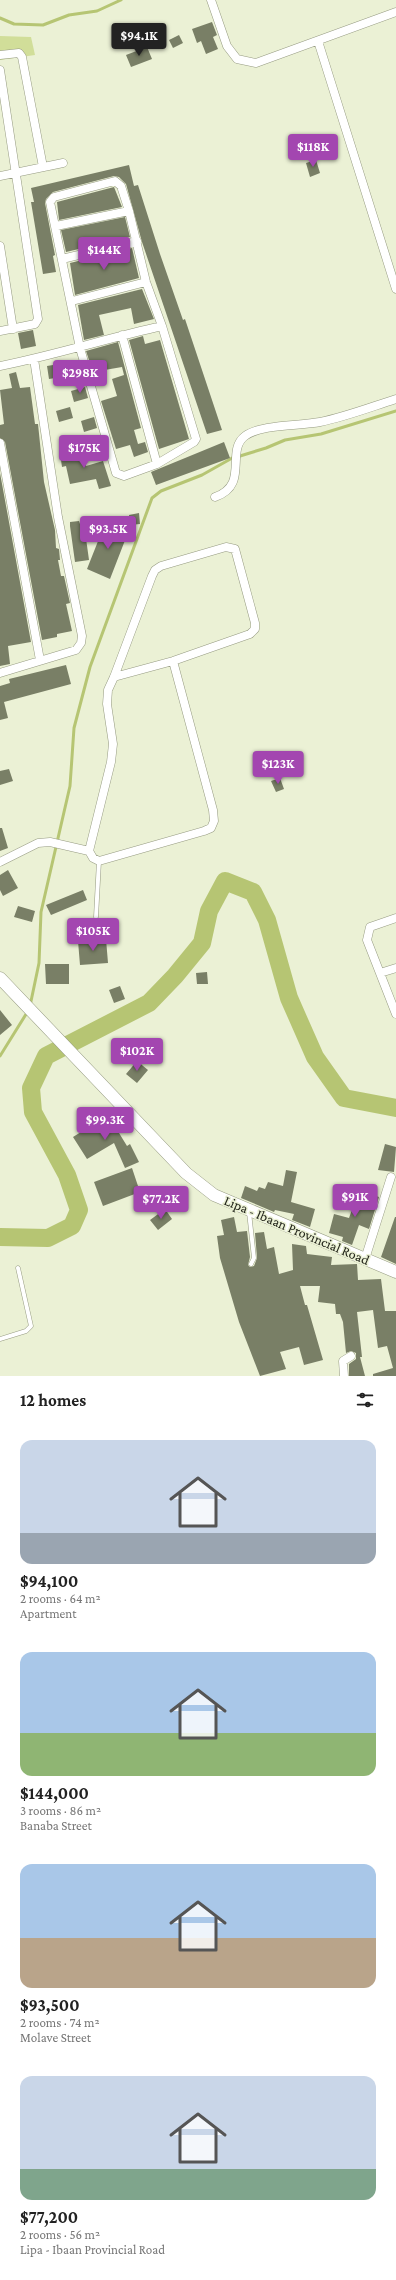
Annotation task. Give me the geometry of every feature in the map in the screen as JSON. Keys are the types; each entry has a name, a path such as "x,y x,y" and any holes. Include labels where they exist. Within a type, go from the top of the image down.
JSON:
{"main road":[{"name":"Lipa - Ibaan Provincial Road","path":"0,978 186,1173 214,1195 396,1272"}],"street":[{"path":"211,0 227,46 237,59 256,63 396,12"},
{"path":"318,41 396,289"},
{"path":"0,56 19,53 22,57 43,167"},
{"path":"0,70 38,319 35,324 0,331"},
{"path":"0,176 63,163"},
{"path":"115,181 121,186 129,211 138,241 146,282 162,326 196,439 194,442 157,464 124,476 116,473 80,348 72,301 50,202 54,197 115,181"},
{"path":"56,226 129,211"},
{"path":"62,259 138,241"},
{"path":"0,246 13,329"},
{"path":"72,301 146,282"},
{"path":"0,366 80,348 122,335 162,326"},
{"path":"122,335 157,464"},
{"path":"0,672 76,650 81,643 82,636 58,517 34,359"},
{"path":"215,497 225,493 236,477 237,450 239,442 244,436 255,430 320,422 396,399"},
{"path":"0,443 40,660"},
{"path":"114,677 173,661 250,634 255,629 250,600 235,549 226,547 161,566 155,570 108,690 107,704 113,744 111,762 89,851 93,858 99,861 204,831 211,828 214,821 213,810 173,661"},
{"path":"0,862 38,843 52,843 89,851"},
{"path":"396,918 370,927 367,933 367,940 396,1014"},
{"path":"380,973 396,968"},
{"path":"365,1259 391,1177"},
{"path":"344,1376 343,1361 351,1356"}],"lane":[{"path":"96,917 99,861"},
{"path":"248,1210 254,1258 251,1264"},
{"path":"0,1339 26,1331 31,1326 18,1268"}],"green space":[{"path":"0,36 31,37 35,55 0,60"}],"building":[{"path":"212,22 217,35 213,37 218,49 206,54 201,41 197,43 192,29"},
{"path":"179,35 183,43 173,48 169,40"},
{"path":"147,47 152,59 131,67 126,55"},
{"path":"316,160 320,173 310,177 306,163"},
{"path":"129,165 134,186 138,185 160,254 183,320 185,319 222,430 207,434 142,242 126,184 119,177 114,176 53,192 46,199 45,203 55,255 53,256 56,272 43,274 31,202 34,202 31,188"},
{"path":"114,187 122,207 59,220 57,202"},
{"path":"125,217 130,237 66,252 61,230"},
{"path":"132,248 139,278 75,295 70,263"},
{"path":"142,289 154,319 134,324 131,308 99,315 104,335 84,340 78,305"},
{"path":"33,330 36,346 21,349 18,333"},
{"path":"143,336 145,344 160,340 189,439 159,449 129,340"},
{"path":"118,342 141,428 134,430 138,444 145,442 148,452 134,457 130,445 116,449 101,401 117,396 112,379 124,375 122,367 93,372 86,351"},
{"path":"65,363 67,376 49,379 47,366"},
{"path":"16,372 20,388 30,387 35,424 38,424 44,482 55,530 56,548 59,549 60,560 58,560 61,576 64,576 70,603 66,604 72,631 57,634 57,637 42,640 5,442 0,438 0,425 4,424 0,390 12,388 9,374"},
{"path":"85,387 88,398 74,402 71,391"},
{"path":"70,407 73,418 59,422 56,411"},
{"path":"94,417 97,428 84,432 81,421"},
{"path":"224,442 230,458 156,485 151,472"},
{"path":"83,449 86,466 103,461 111,486 99,489 96,479 70,484 66,466 62,467 60,453"},
{"path":"0,473 31,642 8,646 10,664 0,666"},
{"path":"139,513 140,524 130,525 129,515"},
{"path":"79,521 80,524 84,524 89,560 75,562 70,522"},
{"path":"106,521 129,530 110,579 87,569"},
{"path":"66,665 71,684 4,702 8,718 0,720 0,686 10,683 9,679"},
{"path":"9,769 13,781 0,785 0,771"},
{"path":"280,778 284,789 276,792 271,781"},
{"path":"0,828 2,828 8,848 0,851"},
{"path":"8,870 18,888 3,896 0,890 0,875"},
{"path":"83,890 87,900 51,915 46,905"},
{"path":"18,906 35,911 32,922 14,917"},
{"path":"106,939 108,963 80,965 78,941"},
{"path":"45,964 69,964 69,984 46,984"},
{"path":"207,972 208,984 197,984 196,973"},
{"path":"120,986 125,999 114,1003 109,990"},
{"path":"0,1010 12,1025 0,1035"},
{"path":"137,1061 148,1070 137,1083 126,1074"},
{"path":"108,1115 127,1146 130,1144 139,1162 125,1168 114,1143 87,1159 73,1137"},
{"path":"385,1144 396,1147 394,1172 378,1170"},
{"path":"132,1168 140,1192 103,1206 94,1182"},
{"path":"286,1170 297,1172 291,1202 315,1209 310,1227 292,1220 294,1214 275,1210 274,1212 241,1198 245,1186 257,1191 259,1187 265,1189 268,1182 283,1186"},
{"path":"359,1190 379,1197 369,1229 359,1225 352,1245 342,1241 343,1237 329,1233 334,1214 349,1218"},
{"path":"165,1209 172,1219 158,1230 150,1220"},
{"path":"234,1217 237,1232 247,1231 250,1257 248,1265 250,1267 254,1266 257,1258 255,1233 264,1232 267,1249 274,1247 279,1274 293,1270 292,1244 306,1246 307,1254 332,1257 331,1265 357,1264 358,1280 381,1279 385,1311 396,1311 396,1376 373,1376 373,1374 393,1368 387,1346 378,1348 373,1310 357,1312 362,1357 360,1357 365,1376 349,1376 349,1364 356,1359 356,1353 351,1351 346,1353 343,1322 340,1314 336,1314 335,1304 318,1302 320,1286 300,1286 323,1360 304,1365 299,1347 280,1352 286,1369 260,1376 239,1322 220,1258 217,1236 224,1235 221,1220"},
{"path":"396,1217 396,1264 381,1257"}],"waterway":[{"path":"0,18 14,24 43,25 69,15 97,11 121,0"},
{"path":"240,456 285,440 321,434 396,411"},
{"path":"30,1006 39,963 41,912 70,786 74,728 90,667 152,498 161,491 202,475 234,457"},
{"path":"0,1237 48,1238 72,1226 79,1210 67,1175 33,1112 31,1088 46,1056 149,1003 175,976 202,943 209,911 225,881 253,892 267,920 289,998 315,1057 344,1098 396,1108"},
{"path":"0,1056 28,1011"}]}
